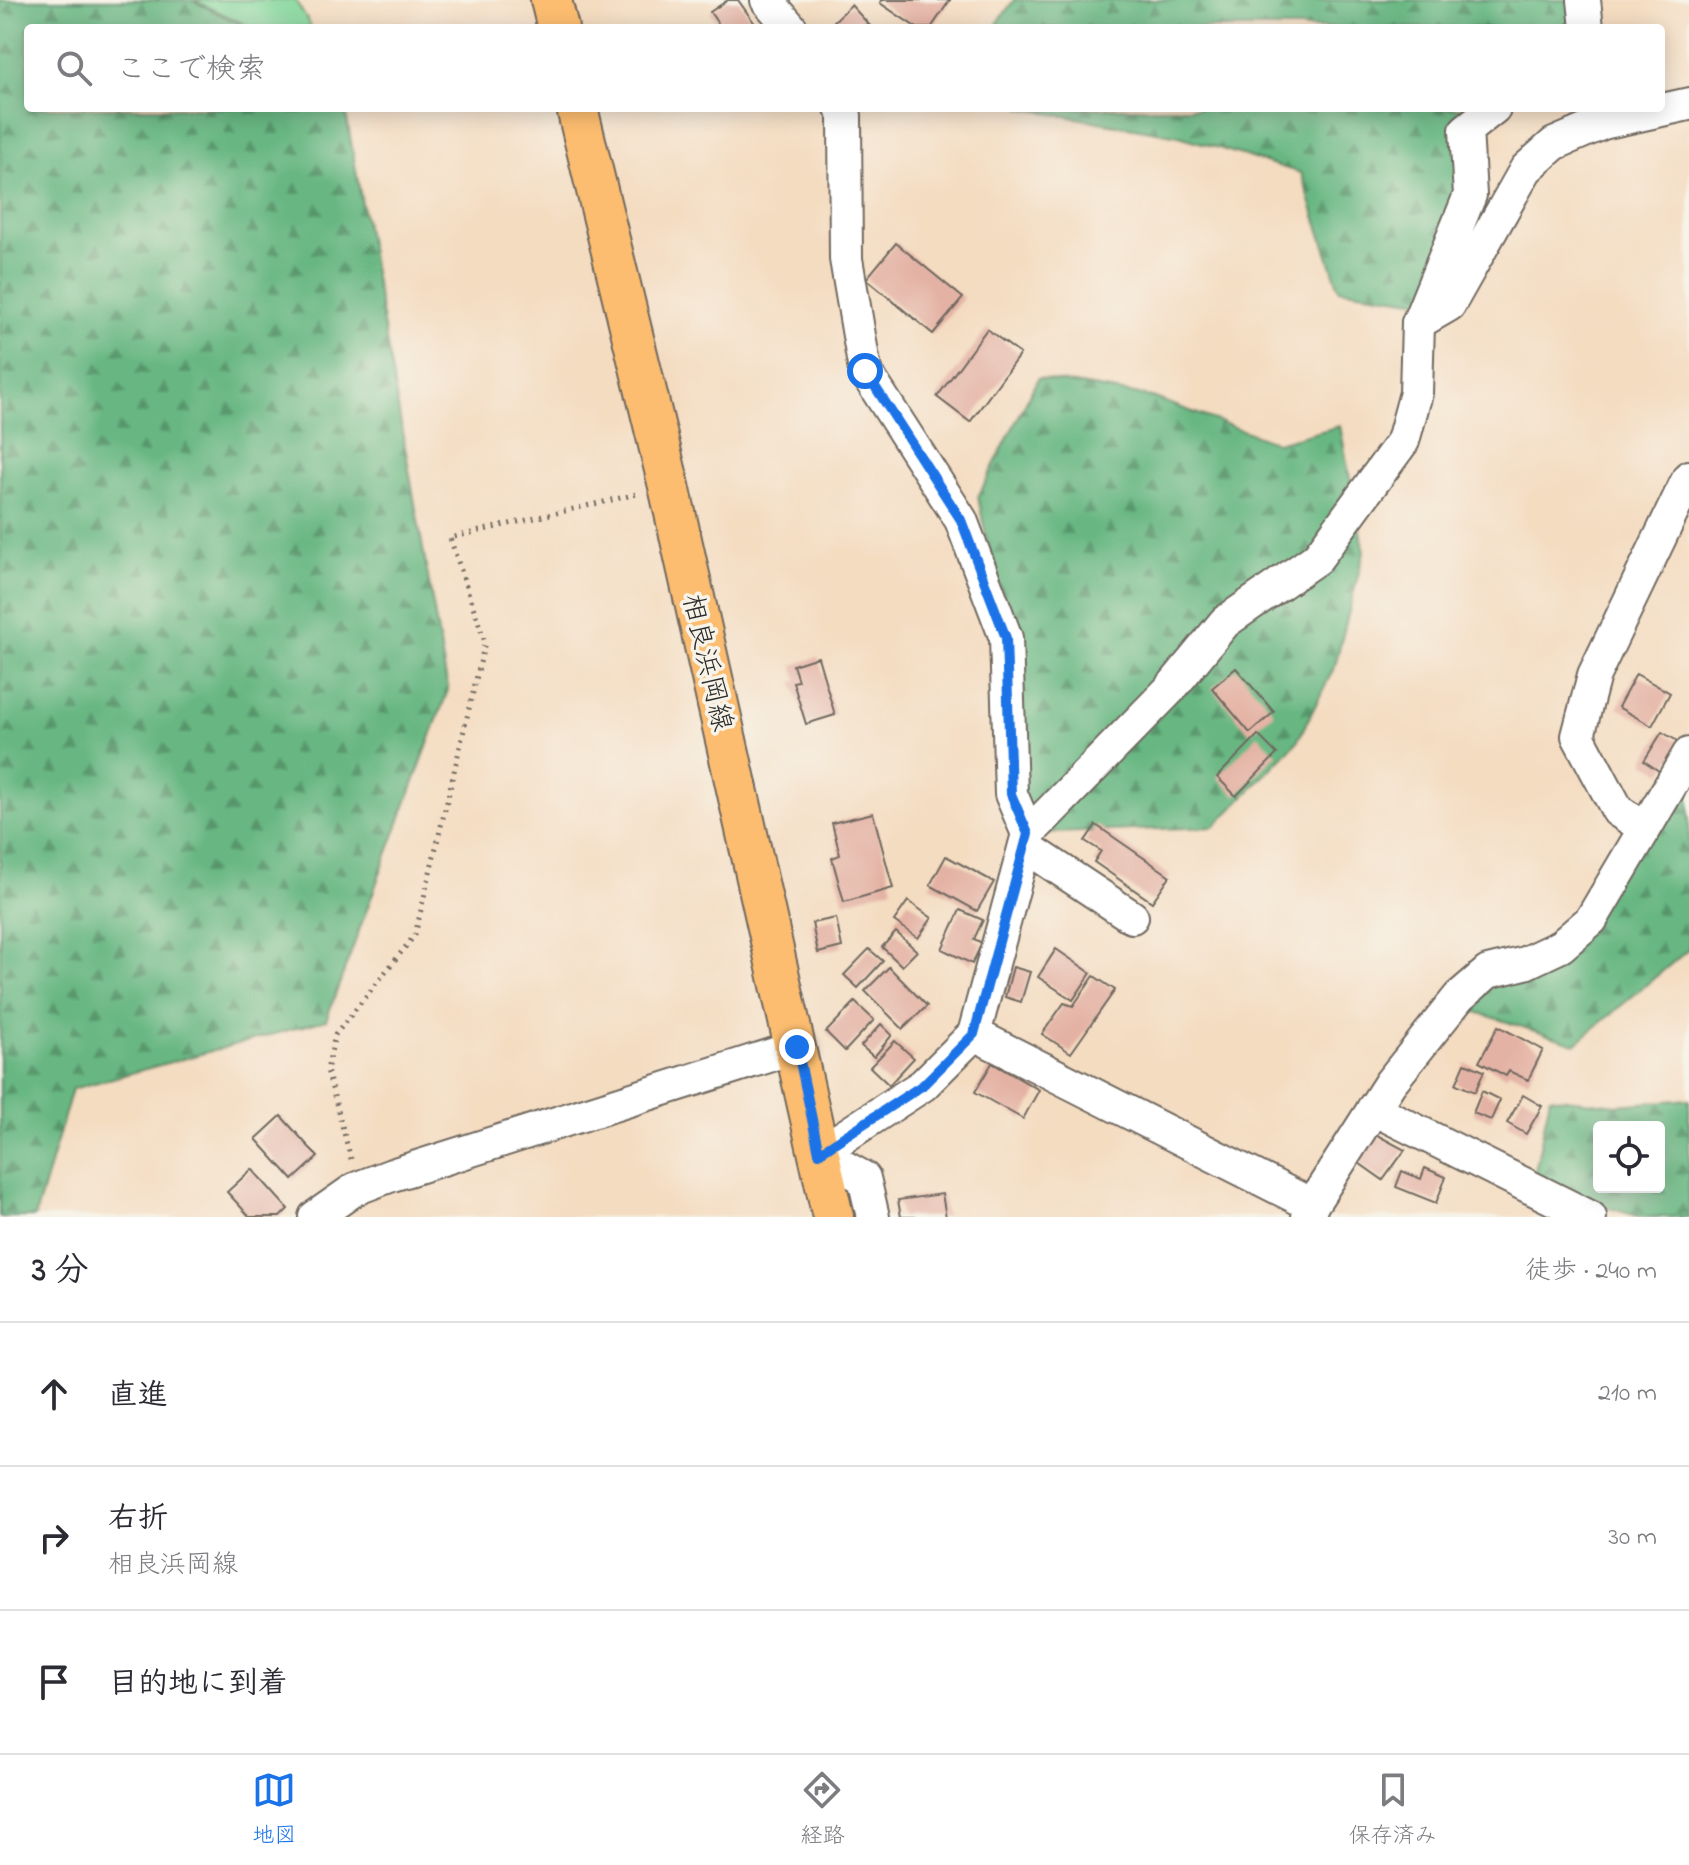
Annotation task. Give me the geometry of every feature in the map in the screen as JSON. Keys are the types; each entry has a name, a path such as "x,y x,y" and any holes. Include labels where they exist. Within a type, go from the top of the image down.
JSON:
{"main road":[{"path":"551,0 557,24"},
{"name":"相良浜岡線","path":"578,112 669,486 833,1217"}],"street":[{"path":"767,0 788,24"},
{"path":"1584,0 1587,24"},
{"path":"1665,109 1689,104"},
{"path":"843,112 846,259 865,371 961,520 1006,638 1011,794 1026,840 1132,917"},
{"path":"873,1217 864,1178 819,1153 923,1085 974,1034 1026,840 1171,688 1225,622 1317,558 1403,441 1416,393 1418,323 1470,195 1466,130 1489,112"},
{"path":"1418,323 1449,305 1526,169 1554,144 1603,123 1653,112"},
{"path":"1645,828 1618,811 1578,736 1594,675 1689,477"},
{"path":"974,1034 1310,1211 1373,1109 1459,997 1488,972 1525,963 1561,946 1591,920 1689,754"},
{"path":"315,1217 355,1189 797,1047"},
{"path":"1373,1109 1590,1217"}],"path":[{"path":"355,1189 350,1150 327,1070 335,1035 415,935 485,642 450,538 669,486"}],"green space":[{"path":"0,0 191,0 241,24 24,24 24,112 346,112 448,690 326,1020 72,1089 35,1217 0,1217"},
{"path":"193,0 295,0 310,24 244,24"},
{"path":"1014,0 1584,0 1579,24 997,24"},
{"path":"1043,112 1495,112 1466,130 1449,305 1339,289 1301,173 1179,136"},
{"path":"1038,378 1152,397 1277,443 1340,426 1364,552 1335,666 1297,742 1214,827 1028,834 1006,638 978,497"},
{"path":"1689,749 1689,949 1575,1044 1457,1006 1591,920"},
{"path":"1550,1097 1617,1105 1689,1099 1689,1217 1641,1217 1532,1186"}],"building":[{"path":"728,0 738,0 755,24 718,24 710,12"},
{"path":"881,0 950,0 934,24 911,24 880,3"},
{"path":"851,5 868,24 831,24"},
{"path":"896,243 963,298 933,334 866,279"},
{"path":"987,329 1020,354 970,422 937,397"},
{"path":"818,657 835,715 806,724 793,682 798,681 793,665"},
{"path":"1236,668 1274,712 1250,733 1212,688"},
{"path":"1636,674 1670,693 1652,726 1618,707"},
{"path":"1662,732 1681,743 1662,773 1644,761"},
{"path":"1258,735 1277,754 1236,796 1217,777"},
{"path":"873,813 893,888 844,902 832,858 840,855 832,823"},
{"path":"1096,825 1170,876 1152,902 1094,862 1101,851 1085,841"},
{"path":"946,856 994,882 977,911 930,885"},
{"path":"908,901 932,918 918,938 894,921"},
{"path":"960,910 983,920 974,939 982,943 972,964 942,949"},
{"path":"836,918 842,947 818,953 812,923"},
{"path":"896,932 917,951 902,966 882,947"},
{"path":"869,949 883,961 858,988 844,975"},
{"path":"1056,949 1091,973 1073,1000 1038,977"},
{"path":"889,967 927,1006 903,1029 865,991"},
{"path":"1013,967 1030,972 1021,1002 1005,997"},
{"path":"1094,976 1115,990 1071,1053 1042,1034 1064,1003 1073,1006"},
{"path":"855,1002 874,1020 845,1051 826,1032"},
{"path":"881,1024 892,1035 874,1057 861,1046"},
{"path":"1498,1026 1543,1050 1528,1080 1509,1071 1506,1076 1479,1062"},
{"path":"895,1041 914,1058 889,1085 870,1067"},
{"path":"992,1063 1039,1090 1023,1119 975,1092"},
{"path":"1465,1063 1484,1071 1475,1092 1456,1084"},
{"path":"1482,1091 1500,1100 1491,1120 1473,1113"},
{"path":"1523,1095 1542,1106 1526,1134 1507,1123"},
{"path":"281,1116 318,1157 293,1180 256,1139"},
{"path":"1375,1134 1405,1150 1383,1180 1356,1161"},
{"path":"1425,1168 1446,1177 1436,1203 1396,1187 1402,1171 1421,1179"},
{"path":"252,1169 288,1209 280,1217 250,1217 227,1192"},
{"path":"942,1194 946,1217 901,1217 898,1200"}],"route":[{"path":"797,1047 819,1153 923,1085 974,1034 1028,834 1011,794 1006,638 961,520 865,371"}]}
